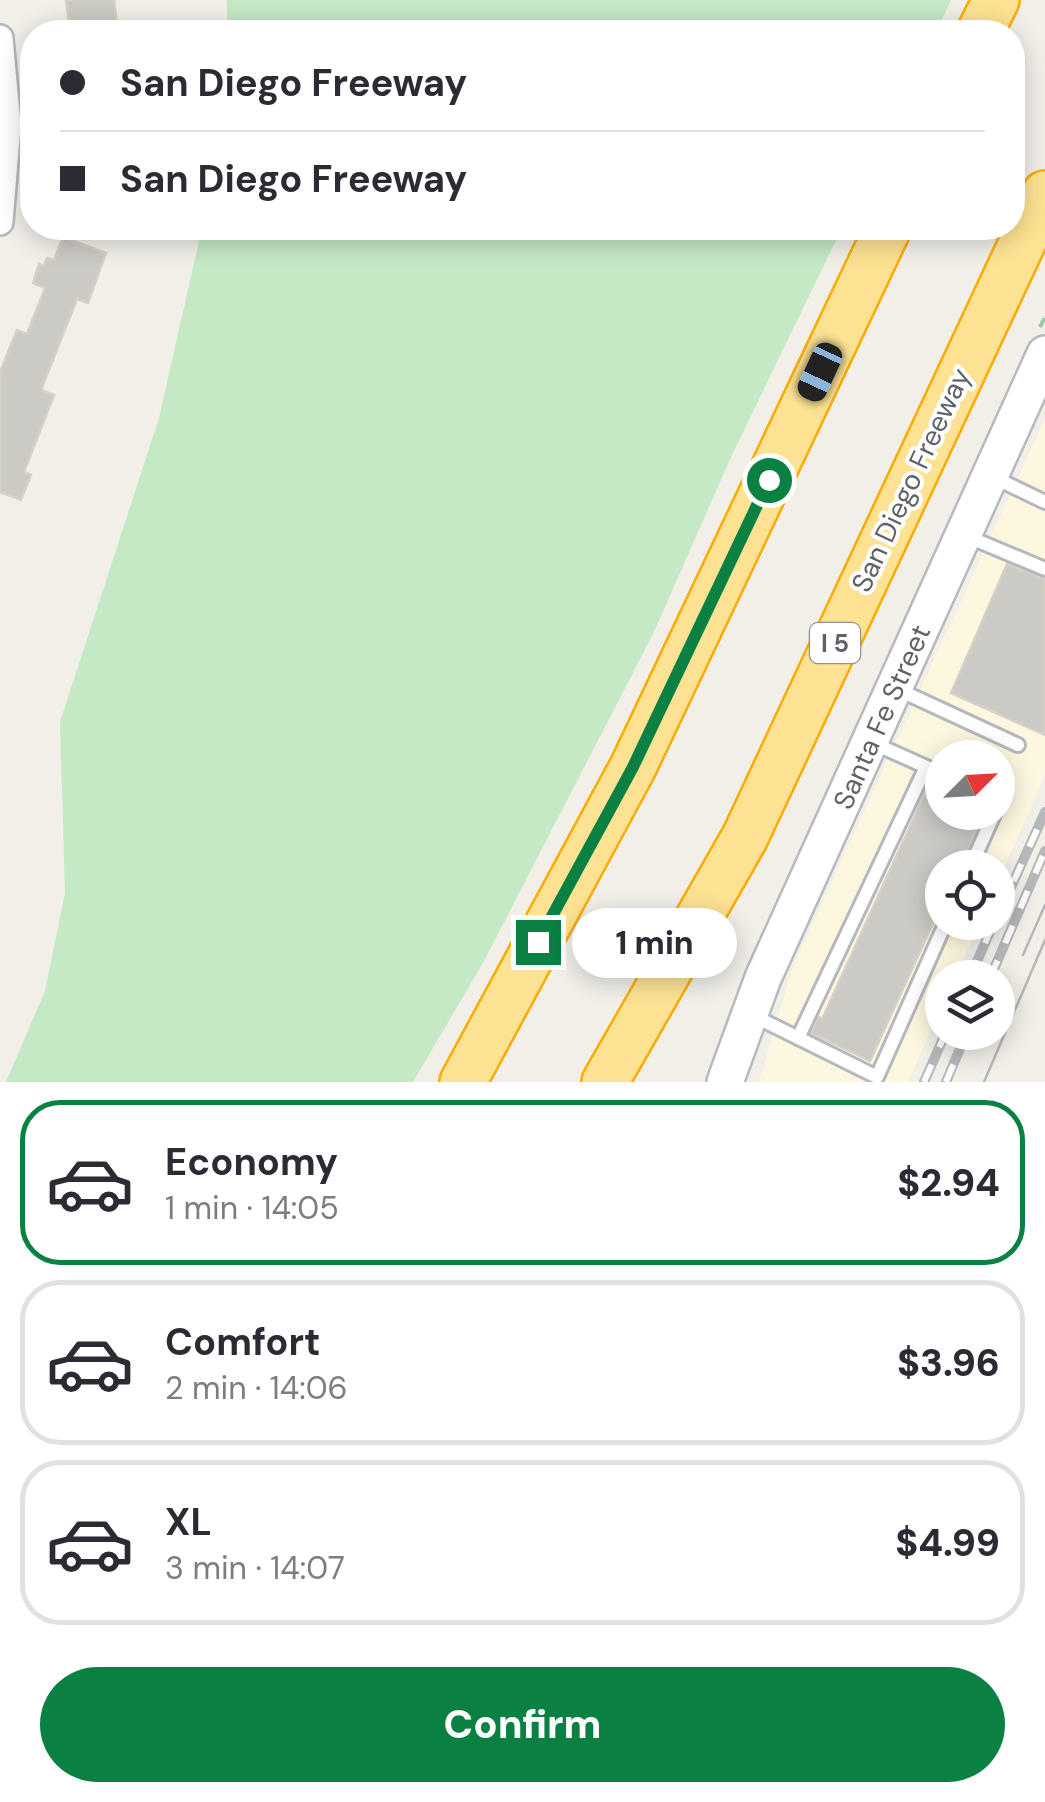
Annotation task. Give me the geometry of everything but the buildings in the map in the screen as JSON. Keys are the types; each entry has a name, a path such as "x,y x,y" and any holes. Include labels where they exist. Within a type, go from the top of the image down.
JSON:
{"highway":[{"name":"San Diego Freeway","path":"1025,237 1045,194"},
{"path":"463,1082 633,767 882,240"},
{"name":"San Diego Freeway","path":"605,1082 744,837 1023,240"}],"street":[{"path":"0,38 8,125 0,222"},
{"name":"Santa Fe Street","path":"725,1082 750,1014 1043,365"}],"lane":[{"path":"990,476 1045,502"},
{"path":"964,535 1045,569"},
{"path":"895,688 1018,745"},
{"path":"871,742 925,766"},
{"path":"798,1038 925,768"},
{"path":"750,1014 877,1078 938,940"}],"shaded area":[{"path":"1045,419 1045,775 1012,850 925,850 925,940 971,940 963,960 925,960 925,1044 908,1082 759,1082 793,966"}],"green space":[{"path":"227,0 951,0 942,20 227,20"},
{"path":"199,240 836,240 731,457 654,632 484,961 413,1082 6,1082 45,991 65,893 60,722 159,418"}],"tram line":[{"path":"1023,955 1045,905"},
{"path":"984,1082 1045,940"}],"railway":[{"path":"1015,878 1045,812"},
{"path":"998,960 1045,851"},
{"path":"978,960 986,940"},
{"path":"924,1082 938,1050"},
{"path":"946,1082 959,1050"}],"route":[{"path":"538,942 633,767 769,480"}]}
